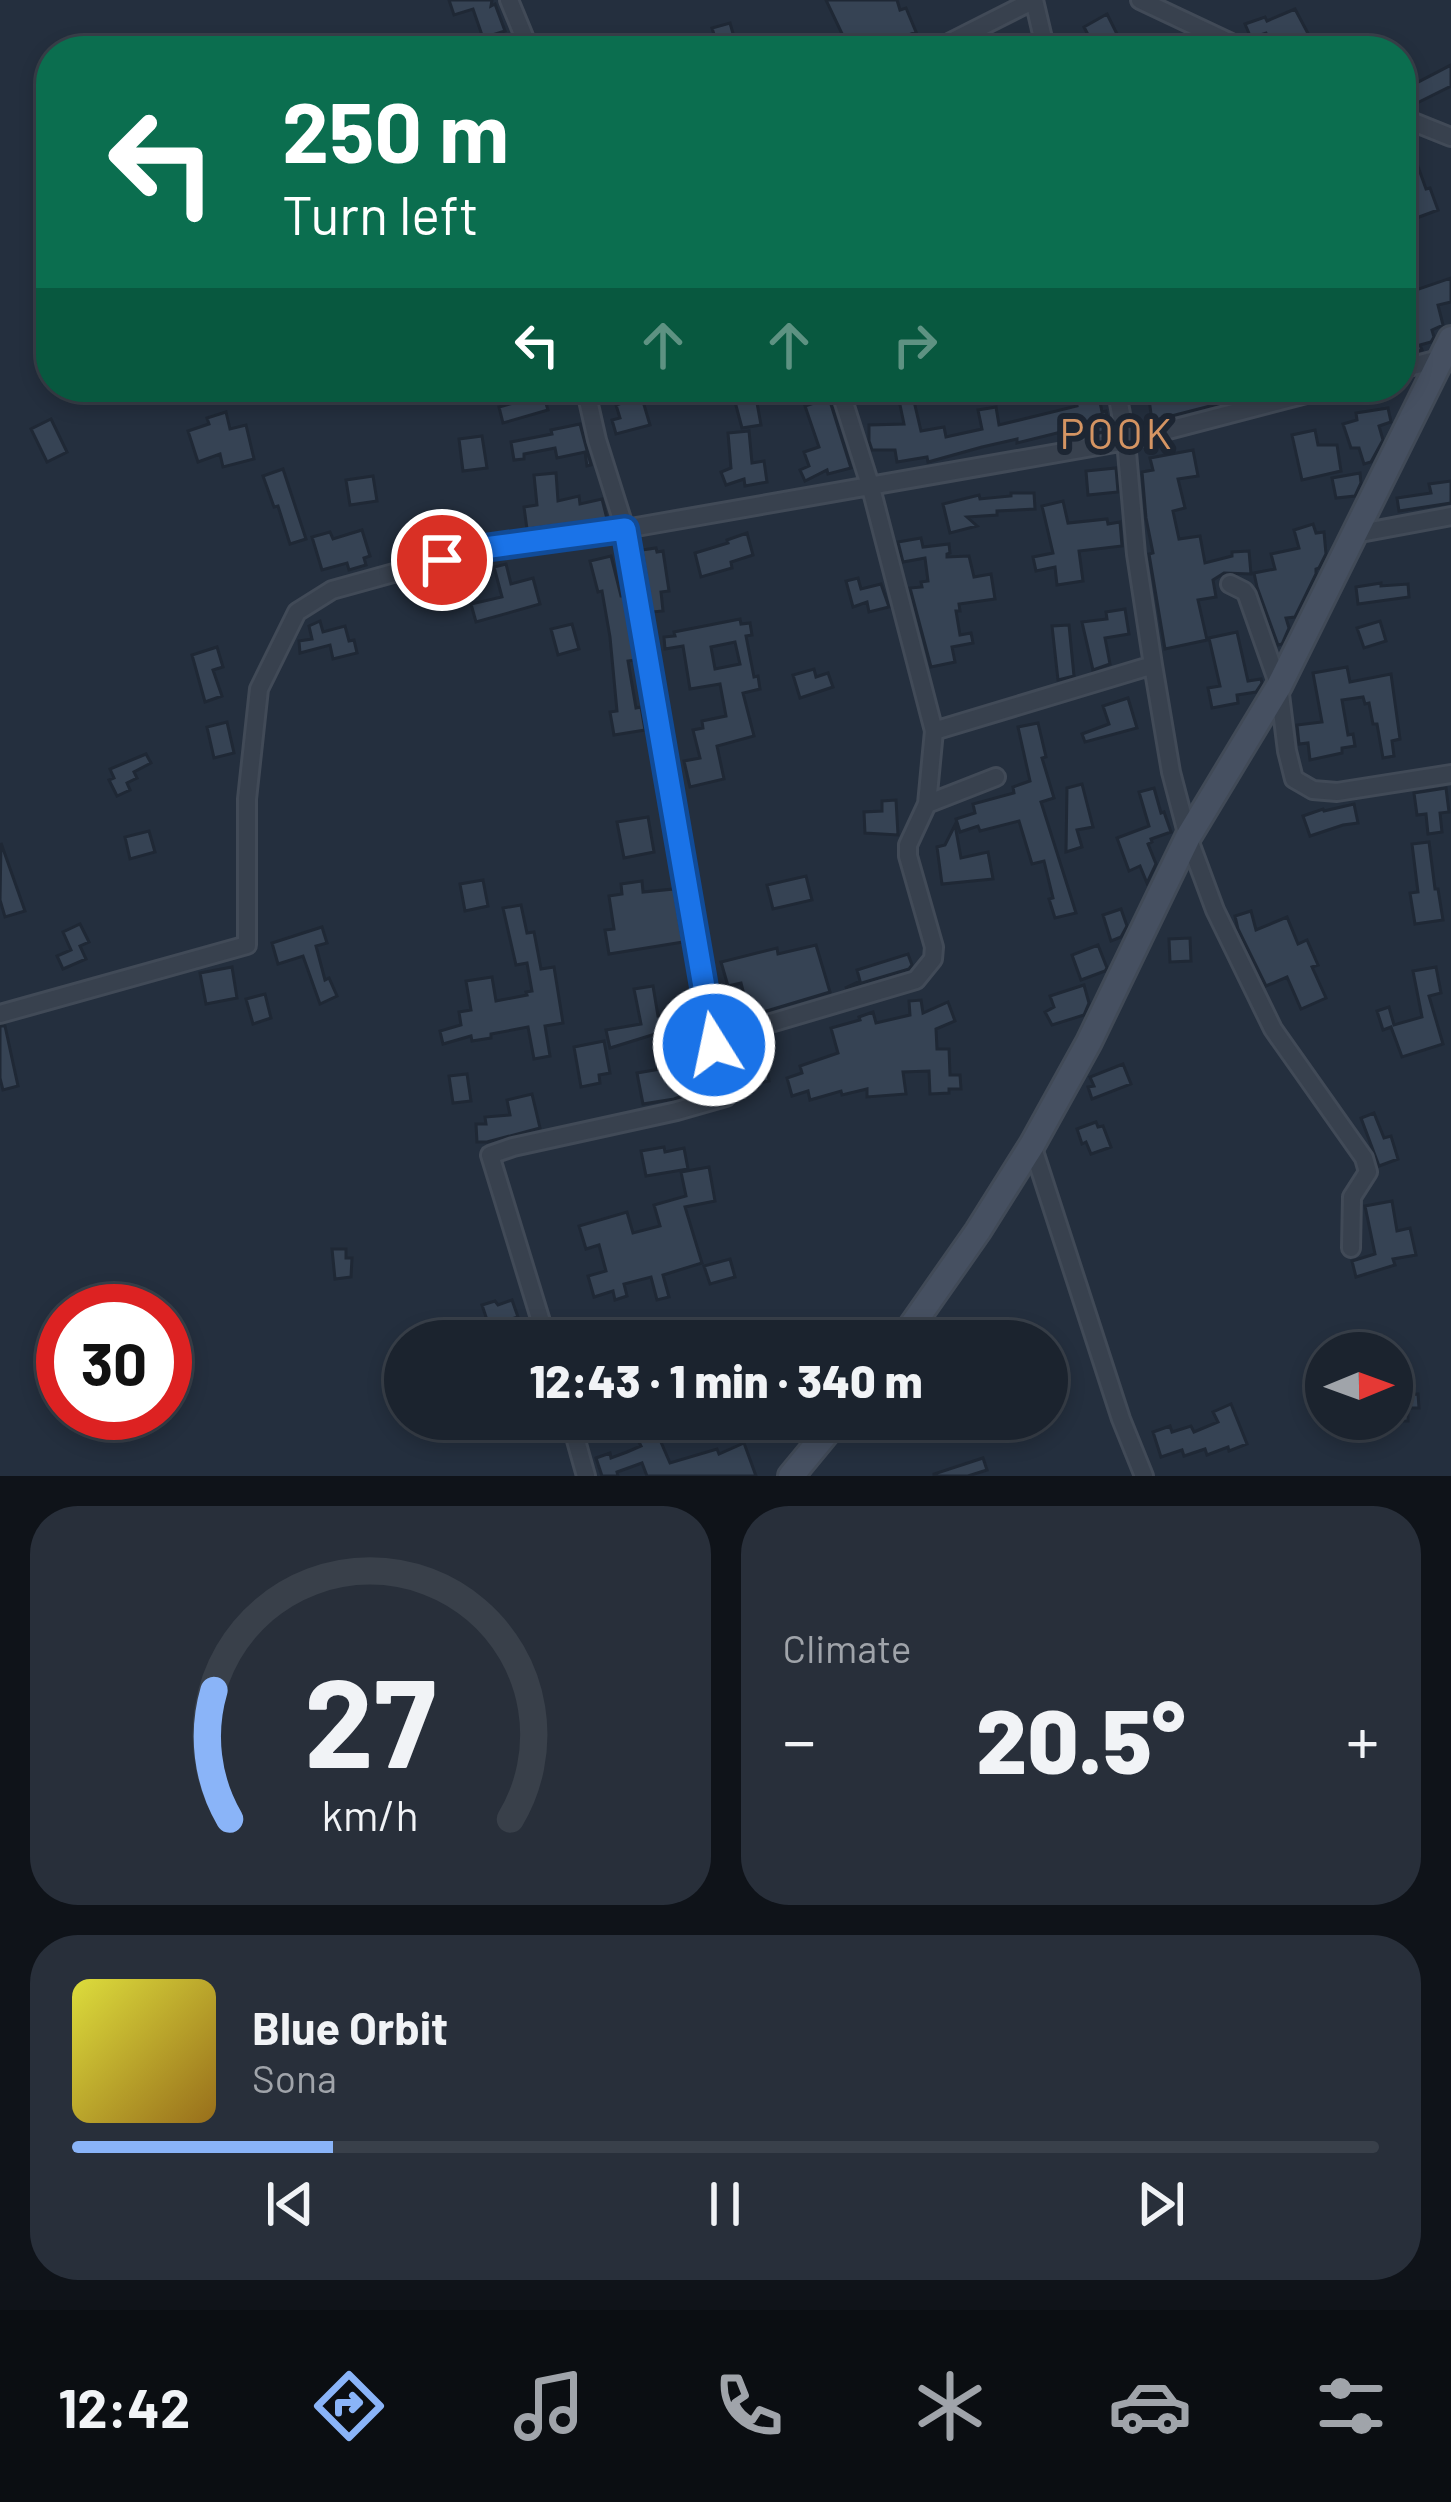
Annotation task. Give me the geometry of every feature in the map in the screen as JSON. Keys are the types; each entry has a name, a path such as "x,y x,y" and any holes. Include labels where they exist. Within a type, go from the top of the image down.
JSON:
{"street":[{"path":"509,0 524,36"},
{"path":"963,36 1034,0 1042,36"},
{"path":"1140,0 1216,36"},
{"path":"1416,125 1451,137"},
{"path":"1416,363 1448,351"},
{"path":"916,1320 1033,1144 1089,1042 1188,837 1279,686 1448,351"},
{"path":"541,1320 490,1154 726,1097 625,529 588,402"},
{"path":"714,1045 754,1028 916,980 933,959 908,845 928,804 934,731 844,402"},
{"path":"1119,402 1153,665 1188,837 1215,910 1273,1028 1364,1158 1368,1172 1352,1197 1351,1248"},
{"path":"0,1014 247,945 247,799 259,689 297,612 332,590 484,548 625,529 1126,441 1276,402"},
{"path":"1355,534 1451,516"},
{"path":"1230,584 1246,595 1279,686 1294,779 1313,790 1337,792 1451,774"},
{"path":"934,731 1153,665"},
{"path":"928,804 996,777"},
{"path":"1033,1144 1121,1419 1144,1476"},
{"path":"576,1440 586,1476"},
{"path":"791,1476 821,1440"}],"building":[{"path":"449,0 492,0 505,31 482,36 473,9 454,15"},
{"path":"826,0 897,0 900,10 906,8 916,32 906,36 843,36"},
{"path":"1295,9 1309,36 1250,36 1245,24 1265,17 1267,21"},
{"path":"1107,14 1118,36 1089,36 1084,27"},
{"path":"730,23 734,36 714,36 712,28"},
{"path":"1451,65 1451,86 1416,104 1416,83"},
{"path":"1416,161 1426,189 1430,188 1438,210 1416,218"},
{"path":"1451,278 1451,302 1438,305 1443,325 1432,330 1431,342 1416,352 1416,290"},
{"path":"546,402 548,410 503,423 499,407"},
{"path":"643,402 650,425 616,434 612,420 620,418 616,405"},
{"path":"735,402 761,402 757,403 761,425 742,428"},
{"path":"830,402 851,468 828,474 827,470 805,481 800,470 809,466 804,452 819,447 805,406"},
{"path":"899,402 914,402 921,431 944,427 946,437 982,429 978,410 996,407 999,425 1077,406 1076,402 1100,402 1111,431 1071,436 1069,430 928,462 927,457 897,462 895,450 872,450 869,441 869,425 904,424"},
{"path":"1149,402 1218,402 1218,404 1152,421"},
{"path":"1388,408 1391,422 1379,426 1383,440 1371,462 1364,464 1359,448 1351,448 1343,424 1357,420 1356,413"},
{"path":"226,412 230,429 246,425 254,459 223,467 220,454 198,462 188,431"},
{"path":"51,419 67,452 47,462 31,429"},
{"path":"580,424 591,465 587,466 585,452 557,458 555,448 514,460 511,442"},
{"path":"1315,430 1318,445 1337,445 1341,471 1302,480 1292,435"},
{"path":"749,431 752,463 764,461 767,482 745,486 744,479 726,485 721,472 731,468 728,433"},
{"path":"482,436 487,468 463,471 459,439"},
{"path":"1193,450 1198,476 1178,479 1185,508 1173,511 1179,539 1200,536 1205,563 1249,551 1251,574 1224,573 1213,580 1216,597 1198,600 1207,640 1165,649 1149,554 1153,553 1142,472 1153,470 1150,458"},
{"path":"1116,468 1118,492 1088,495 1086,471"},
{"path":"283,469 306,539 290,544 263,476"},
{"path":"556,473 558,501 579,496 580,504 602,499 607,519 527,529 524,507 537,505 534,475"},
{"path":"1360,473 1355,496 1336,498 1332,478"},
{"path":"373,476 377,501 350,505 346,480"},
{"path":"1451,481 1451,503 1399,511 1397,498 1431,493 1429,484"},
{"path":"1034,493 1035,509 967,517 977,526 950,533 943,504"},
{"path":"1063,501 1068,523 1120,522 1122,546 1079,551 1083,581 1057,585 1055,567 1036,571 1033,557 1053,553 1042,506"},
{"path":"1313,524 1316,533 1324,532 1326,554 1295,617 1286,618 1289,628 1278,645 1254,573 1275,569 1271,554 1299,548 1294,530"},
{"path":"362,530 370,556 364,558 366,565 349,570 347,563 322,570 312,537 330,532 333,539"},
{"path":"747,533 753,555 731,562 732,568 701,577 695,553"},
{"path":"921,538 923,547 949,544 947,557 969,556 974,577 991,574 995,599 959,604 960,635 971,633 973,643 952,647 955,662 931,667 910,588 928,581 925,558 903,562 898,542"},
{"path":"642,550 663,551 669,591 661,592 663,611 652,612"},
{"path":"611,556 624,596 635,660 628,661 645,730 614,735 610,712 617,711 610,637 602,591 598,592 590,561"},
{"path":"506,564 511,584 533,578 540,604 476,622 471,604 502,597 494,567"},
{"path":"858,578 861,589 881,584 889,607 869,612 867,602 853,607 846,581"},
{"path":"1408,584 1409,597 1358,604 1356,587"},
{"path":"1125,609 1129,634 1105,638 1110,664 1093,670 1082,622 1107,619 1106,612"},
{"path":"740,619 741,624 750,623 752,635 746,636 760,689 743,693 754,736 717,746 724,779 690,787 684,761 700,758 693,730 703,728 702,721 726,716 720,684 690,689 683,646 665,649 664,637 675,636 674,632","holes":["735,642 740,664 715,669 711,647"]},
{"path":"320,621 323,632 345,626 357,653 333,659 330,645 300,653 299,641 312,639 309,626"},
{"path":"1380,621 1386,641 1364,648 1357,628"},
{"path":"572,624 579,649 558,655 551,629"},
{"path":"1069,625 1074,676 1058,680 1052,626"},
{"path":"1237,632 1248,681 1261,679 1262,683 1256,692 1237,695 1238,703 1212,708 1208,688 1220,686 1209,638"},
{"path":"217,647 223,667 213,670 222,696 205,702 192,655"},
{"path":"1347,667 1350,682 1391,674 1400,739 1392,741 1394,756 1383,758 1377,724 1363,697 1342,700 1348,735 1353,734 1355,746 1310,760 1308,743 1299,744 1297,725 1322,722 1313,673"},
{"path":"814,669 816,677 828,673 833,687 800,698 793,675"},
{"path":"1128,698 1137,728 1085,742 1082,734 1109,724 1103,706"},
{"path":"227,722 234,753 214,758 207,727"},
{"path":"1038,723 1054,798 1041,802 1076,913 1055,918 1044,861 1032,864 1019,821 960,832 956,819 975,813 973,804 1014,793 1013,787 1030,781 1018,727"},
{"path":"146,754 151,763 134,772 137,778 127,783 130,790 117,796 109,780 114,778 110,769"},
{"path":"1082,784 1093,827 1077,830 1082,847 1066,852 1067,788"},
{"path":"1154,788 1171,832 1148,844 1156,864 1147,883 1140,866 1129,871 1117,838 1149,826 1139,792"},
{"path":"1446,788 1449,812 1440,813 1442,832 1428,834 1426,814 1417,815 1414,793"},
{"path":"896,800 898,835 865,833 864,812 882,811 882,801"},
{"path":"1354,804 1358,823 1310,836 1303,816"},
{"path":"648,817 654,852 624,858 617,822"},
{"path":"955,825 961,858 988,852 993,879 942,884 937,847 945,845"},
{"path":"149,831 155,852 130,859 125,837"},
{"path":"1429,842 1443,920 1415,924 1410,893 1418,892 1412,844"},
{"path":"1,843 25,911 5,917 0,900"},
{"path":"806,876 812,900 773,909 767,885"},
{"path":"483,880 488,906 465,911 460,884"},
{"path":"642,881 643,892 674,889 683,942 609,954 605,930 614,929 609,896 622,894 621,884"},
{"path":"521,905 527,933 534,932 541,969 554,967 563,1023 545,1026 550,1056 534,1059 528,1027 443,1044 440,1031 461,1025 459,1012 471,1010 466,981 492,977 496,1001 532,991 527,963 516,965 503,908"},
{"path":"1121,909 1127,926 1121,937 1111,941 1103,915"},
{"path":"1251,911 1256,930 1287,917 1298,944 1307,940 1318,965 1312,967 1326,998 1301,1009 1287,977 1266,986 1235,916"},
{"path":"80,924 89,942 80,946 86,959 63,969 57,956 71,950 63,932"},
{"path":"322,927 327,943 316,946 325,980 329,978 337,996 320,1004 303,956 278,964 272,943"},
{"path":"1190,938 1191,961 1170,962 1169,939"},
{"path":"816,945 830,992 724,1027 722,1014 747,1006 741,983 728,986 721,962 777,948 778,954"},
{"path":"1098,945 1107,968 1081,980 1072,955"},
{"path":"908,954 909,969 845,988 860,981 857,970"},
{"path":"232,967 237,998 206,1004 200,973"},
{"path":"1436,967 1441,993 1429,996 1443,1044 1402,1057 1391,1027 1383,1030 1377,1011 1389,1007 1394,1025 1422,1017 1413,971"},
{"path":"1084,985 1089,1003 1084,1015 1052,1025 1045,1012 1054,1007 1050,996"},
{"path":"653,986 658,1016 695,1009 710,1086 643,1104 637,1073 672,1067 665,1031 610,1048 606,1030 641,1024 634,989"},
{"path":"265,994 271,1018 253,1024 246,999"},
{"path":"921,1000 923,1013 948,1002 955,1021 936,1029 937,1049 949,1049 950,1075 960,1075 961,1089 930,1094 929,1071 903,1072 906,1094 867,1097 867,1089 810,1100 808,1091 792,1096 787,1078 802,1073 800,1066 838,1053 831,1028 873,1012 876,1023 910,1015 909,1001"},
{"path":"0,1026 5,1026 18,1086 3,1090 0,1078"},
{"path":"604,1041 610,1073 599,1075 600,1083 581,1087 574,1047"},
{"path":"752,1043 759,1067 767,1066 769,1081 751,1084 744,1046"},
{"path":"1123,1064 1131,1084 1092,1099 1090,1077"},
{"path":"467,1074 471,1101 453,1103 449,1076"},
{"path":"532,1094 540,1128 477,1142 476,1124 486,1124 485,1117 510,1115 507,1100"},
{"path":"1374,1113 1384,1138 1391,1136 1398,1159 1379,1166 1361,1118"},
{"path":"1096,1122 1103,1126 1111,1147 1091,1154 1077,1129"},
{"path":"664,1147 665,1152 684,1148 688,1169 646,1176 641,1151"},
{"path":"709,1167 715,1201 685,1207 702,1263 663,1275 669,1297 657,1300 651,1277 624,1284 627,1296 615,1300 613,1291 594,1297 588,1276 606,1271 599,1245 586,1249 579,1226 627,1212 633,1233 660,1226 654,1205 686,1196 681,1172"},
{"path":"1392,1201 1397,1231 1410,1228 1416,1255 1393,1259 1395,1265 1356,1277 1352,1261 1375,1254 1365,1206"},
{"path":"332,1249 346,1249 346,1258 352,1258 351,1277 335,1279"},
{"path":"730,1259 735,1277 710,1284 704,1266"},
{"path":"512,1300 518,1317 487,1320 482,1305 495,1301 498,1305"},
{"path":"1231,1404 1247,1444 1207,1455 1205,1449 1184,1456 1182,1450 1161,1457 1153,1432 1191,1426 1194,1432 1218,1422 1213,1412"},
{"path":"638,1440 660,1440 670,1463 717,1449 719,1454 744,1443 756,1476 647,1476 642,1463 617,1472 618,1476 602,1476 596,1458 610,1453 611,1458 641,1446"},
{"path":"983,1458 987,1470 968,1476 934,1476 934,1474"}],"district":[{"name":"POOK","path":"1117,432"}],"route":[{"path":"442,560 484,548 625,529 714,1045"}]}
